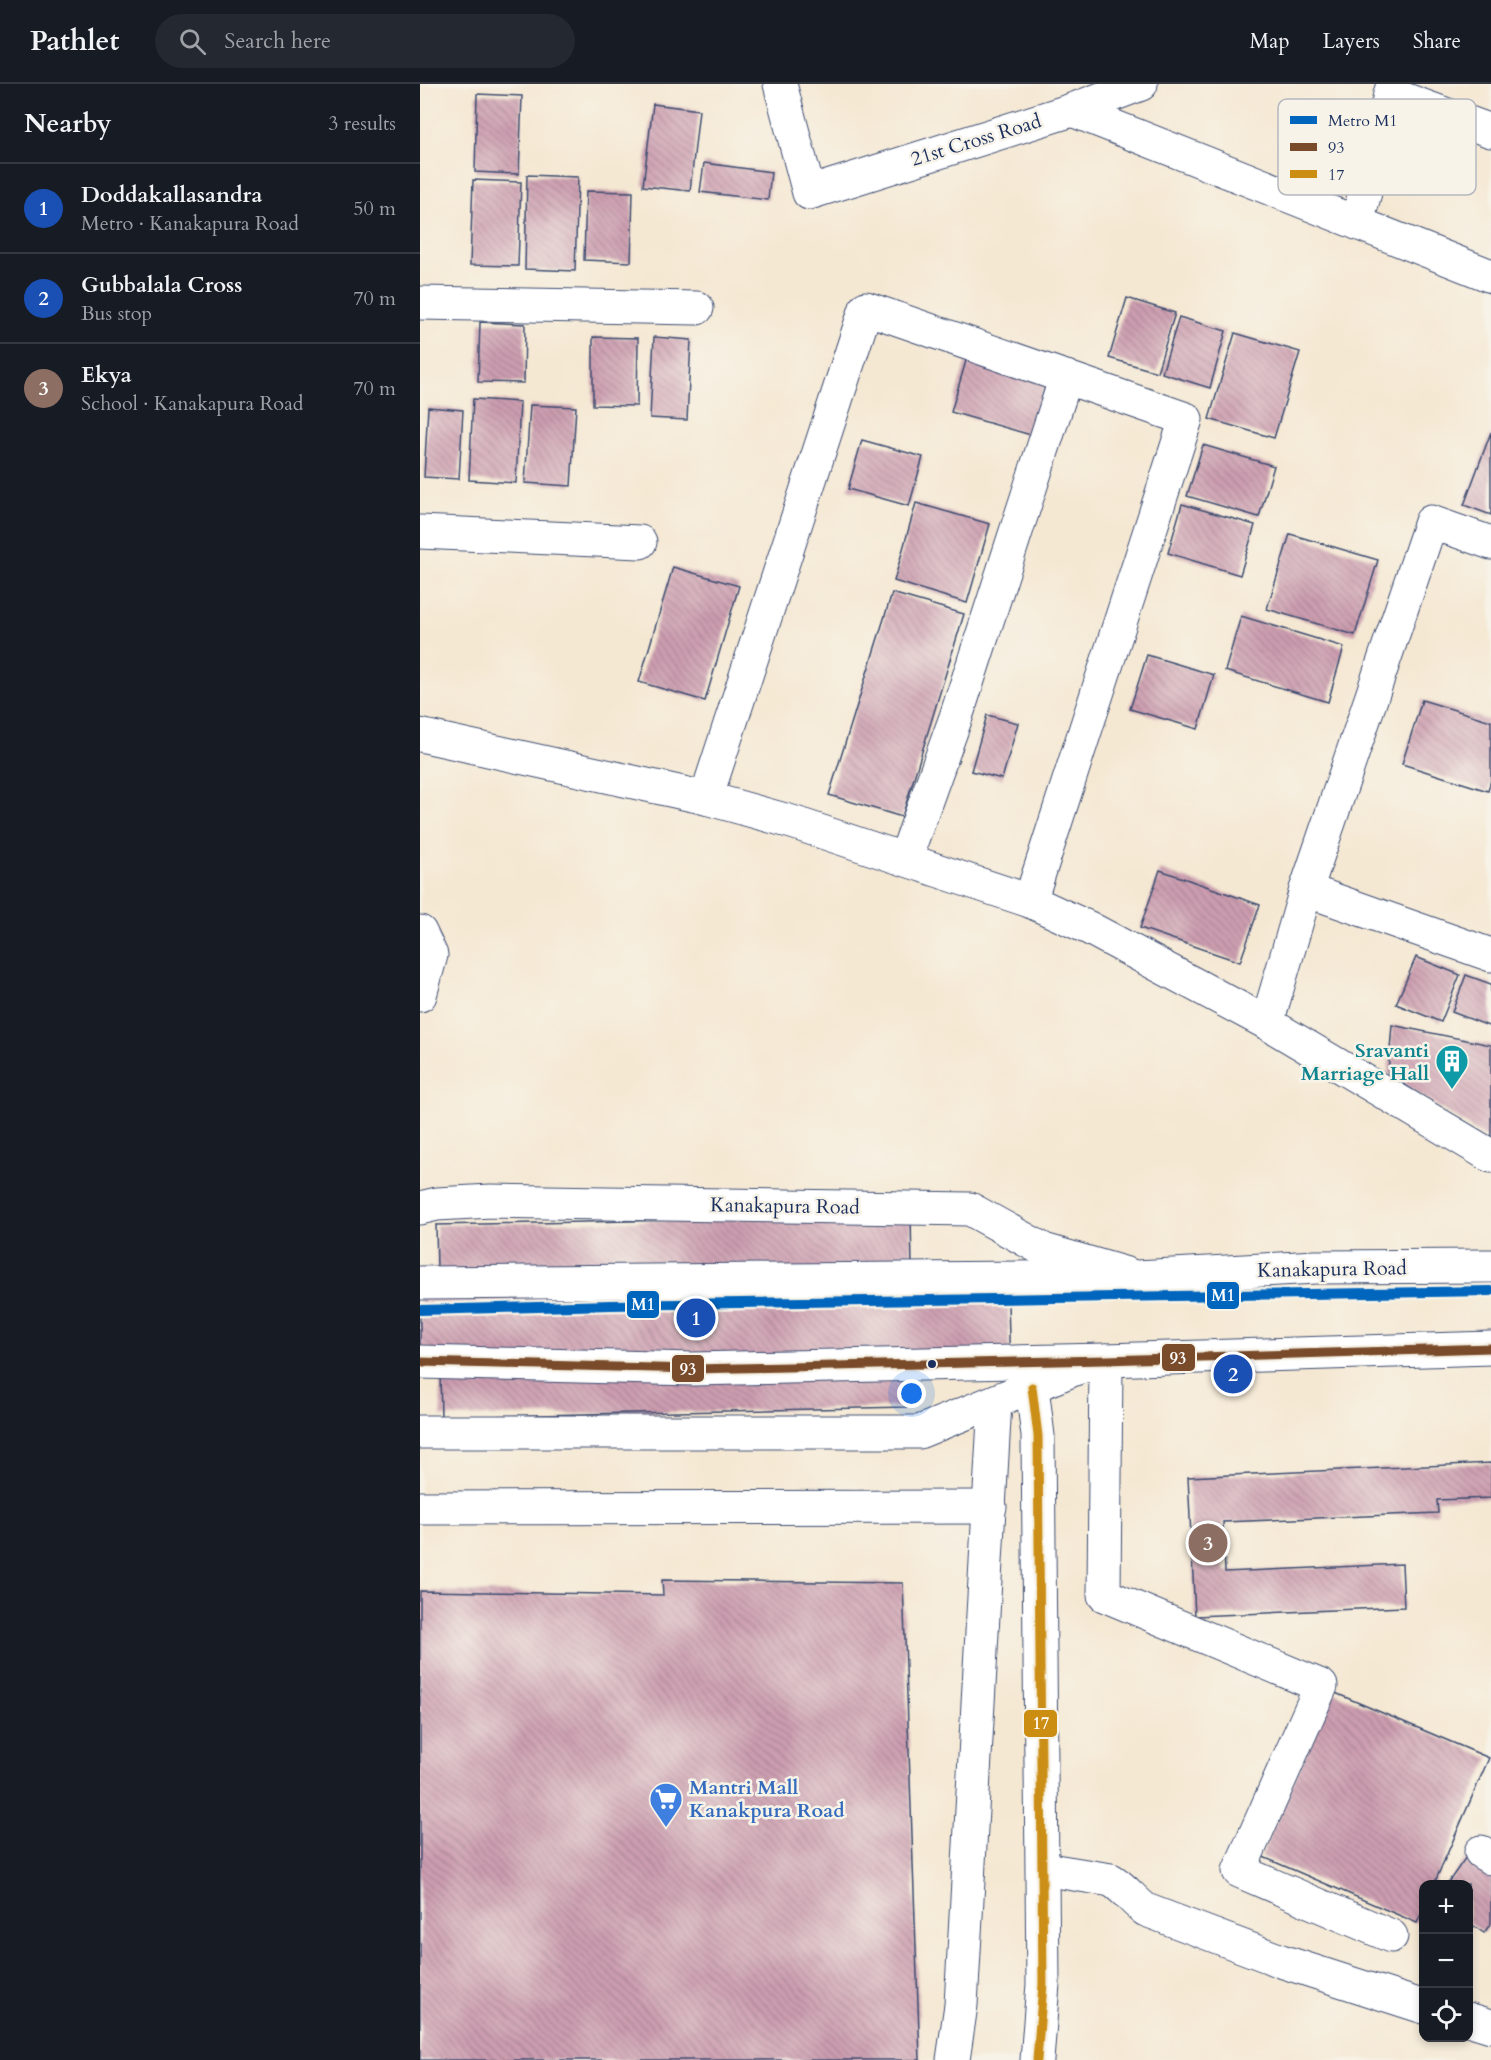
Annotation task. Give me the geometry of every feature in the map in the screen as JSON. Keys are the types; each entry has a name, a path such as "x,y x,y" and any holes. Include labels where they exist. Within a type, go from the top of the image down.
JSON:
{"main road":[{"name":"21st Cross Road","path":"780,84 809,193 1072,110 1141,84"},
{"path":"1391,89 1415,99"},
{"path":"1072,110 1278,192"},
{"path":"1476,125 1491,131"},
{"path":"1286,195 1491,276"},
{"path":"1357,223 1364,195"},
{"path":"420,303 697,308"},
{"path":"706,798 866,308 1186,418 1030,901"},
{"path":"905,858 956,717 1066,377"},
{"path":"1267,1023 1306,890 1431,522 1491,543"},
{"path":"420,532 640,542"},
{"path":"420,735 706,798 792,822 1030,901 1089,928 1267,1023 1491,1156"},
{"path":"1306,890 1491,956"},
{"path":"420,932 431,955 420,995"},
{"name":"Kanakapura Road","path":"420,1208 437,1204 491,1201 970,1209 1044,1250 1137,1276"},
{"name":"Kanakapura Road","path":"420,1283 1137,1276 1315,1267 1491,1266"},
{"path":"420,1362 693,1369 1106,1360 1491,1348"},
{"path":"420,1432 919,1432 1077,1368 1106,1360"},
{"path":"1106,1360 1104,1595 1321,1686 1239,1871 1391,1936"},
{"path":"1032,1387 1038,1436 1043,1869 1043,1984 1037,2060"},
{"path":"953,2060 961,2005 995,1402"},
{"path":"420,1508 990,1507"},
{"path":"1043,1869 1111,1880 1120,1885 1134,1902 1146,1910 1281,1960 1419,2005"},
{"path":"1473,2020 1491,2025"}],"building":[{"path":"477,94 522,96 519,174 475,172"},
{"path":"653,104 699,110 690,191 643,186"},
{"path":"704,163 771,172 768,200 700,192"},
{"path":"527,175 578,177 575,271 525,269"},
{"path":"473,180 521,182 518,266 470,265"},
{"path":"586,191 633,192 631,262 584,260"},
{"path":"1127,298 1175,313 1157,372 1109,358"},
{"path":"1179,317 1226,331 1210,388 1162,373"},
{"path":"480,322 525,324 524,383 478,382"},
{"path":"1235,333 1300,352 1274,438 1209,419"},
{"path":"593,337 638,338 637,406 593,405"},
{"path":"654,337 691,340 687,420 650,418"},
{"path":"968,354 1048,377 1031,435 951,412"},
{"path":"473,399 520,402 516,483 469,480"},
{"path":"530,405 576,407 571,486 525,483"},
{"path":"428,407 463,410 459,479 424,477"},
{"path":"1491,432 1491,515 1464,505"},
{"path":"862,440 923,457 909,506 848,489"},
{"path":"1203,445 1274,466 1259,517 1187,496"},
{"path":"916,503 990,524 967,603 894,581"},
{"path":"1182,504 1255,525 1240,575 1168,553"},
{"path":"1290,534 1378,560 1355,635 1267,609"},
{"path":"673,567 739,586 705,701 639,682"},
{"path":"892,593 964,614 902,817 829,795"},
{"path":"1241,616 1344,647 1328,702 1225,671"},
{"path":"1147,655 1214,675 1198,729 1130,709"},
{"path":"1422,700 1491,721 1491,780 1488,791 1402,764"},
{"path":"987,715 1018,723 1002,779 971,771"},
{"path":"1160,870 1260,905 1240,962 1140,928"},
{"path":"1416,957 1460,975 1441,1022 1396,1004"},
{"path":"1466,975 1491,984 1491,1027 1452,1012"},
{"name":"Sravanti Marriage Hall","path":"1392,1025 1491,1045 1491,1141 1388,1074"},
{"path":"911,1215 912,1269 1007,1267 1010,1372 907,1374 907,1407 441,1417 440,1373 420,1373 420,1268 437,1268 436,1225"},
{"path":"1491,1463 1491,1498 1437,1500 1438,1513 1223,1522 1225,1572 1402,1564 1404,1607 1195,1616 1188,1477"},
{"name":"Mantri Mall Kanakpura Road","path":"662,1580 903,1583 920,2060 420,2060 420,1591 663,1595"},
{"path":"1333,1692 1489,1758 1436,1880 1419,1880 1417,1923 1261,1856"},
{"path":"1466,1857 1491,1874 1491,1923 1484,1933 1473,1925 1473,1880 1450,1880"}],"metro line":[{"name":"M1","path":"420,1310 1491,1291"}],"transit line":[{"name":"93","path":"420,1362 693,1369 1106,1360 1491,1348"},
{"name":"17","path":"1032,1387 1038,1436 1043,1984 1037,2060"}],"place":[{"name":"Sravanti Marriage Hall","path":"1452,1090"},
{"name":"Doddakallasandra","path":"696,1318"},
{"name":"Gubbalala Cross","path":"1233,1374"},
{"name":"Ekya","path":"1208,1543"},
{"name":"Mantri Mall Kanakpura Road","path":"666,1828"}]}
